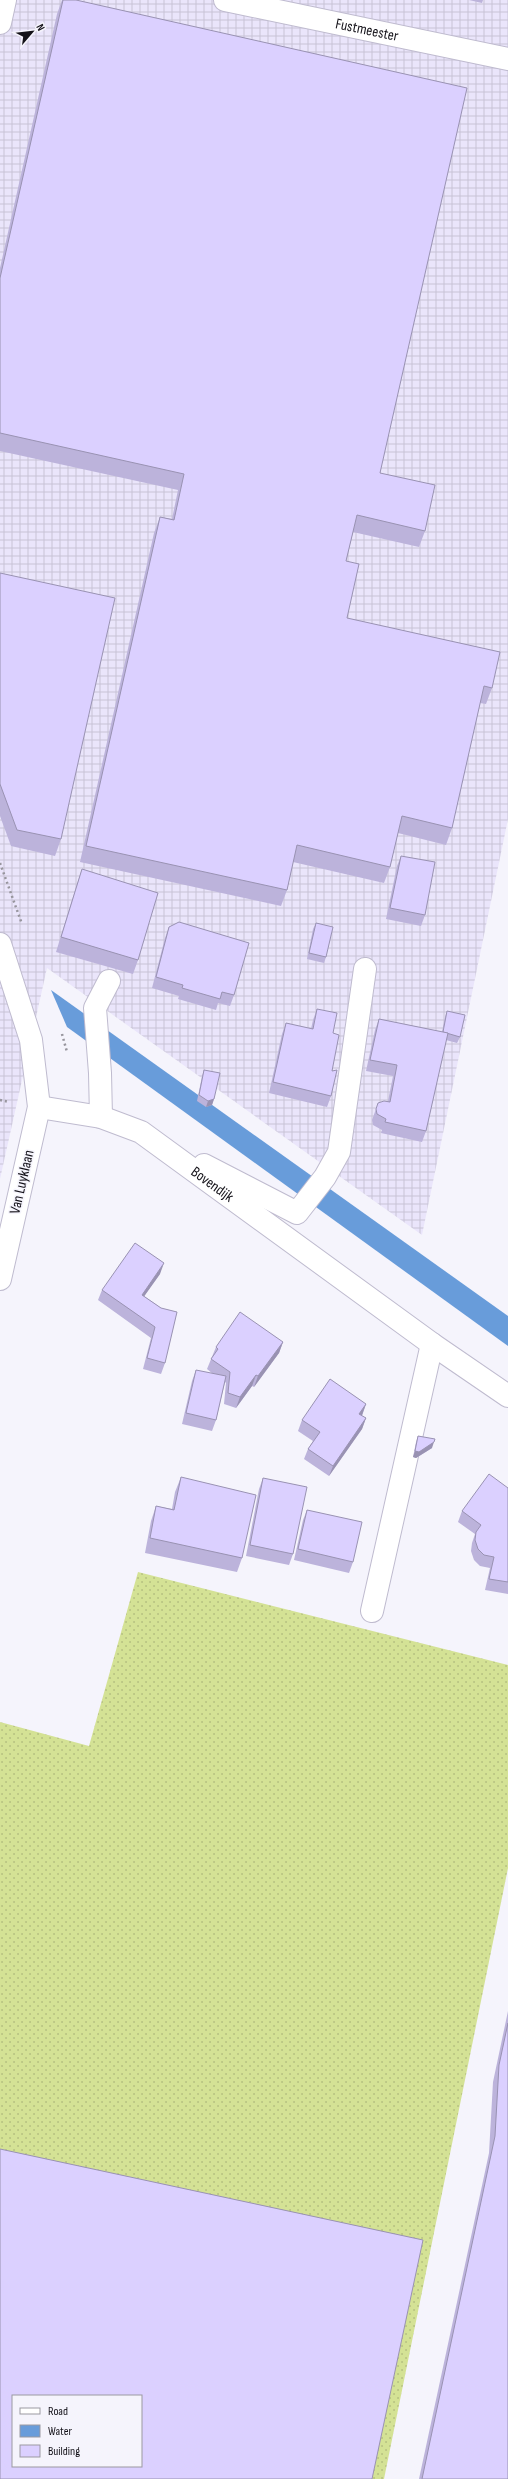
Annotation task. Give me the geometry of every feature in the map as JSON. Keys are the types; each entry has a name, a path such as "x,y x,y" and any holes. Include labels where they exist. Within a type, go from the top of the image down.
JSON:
{"street":[{"path":"0,24 5,0"},
{"name":"Fustmeester","path":"225,0 508,59"},
{"path":"0,944 32,1040 39,1107"},
{"path":"141,1132 297,1213 326,1177 340,1152 365,969"},
{"path":"101,1117 100,1073 95,1008 109,981"},
{"name":"Bovendijk","path":"39,1107 101,1117 141,1132 432,1344 508,1396"},
{"name":"Van Luyklaan","path":"0,1279 39,1107"},
{"path":"372,1611 432,1344"}],"shaded area":[{"path":"0,0 508,0 508,819 422,1235 47,968 0,1179"}],"green space":[{"path":"138,1572 508,1665 508,1868 384,2479 0,2479 0,1722 89,1746"}],"water":[{"path":"51,990 508,1316 508,1346 67,1027"}],"building":[{"path":"63,0 76,0 467,88 380,473 435,485 425,531 357,515 346,561 359,564 347,618 500,652 492,688 484,686 452,828 402,816 390,867 297,845 287,890 86,846 160,517 174,520 184,474 0,433 0,278"},
{"path":"0,573 115,598 61,839 17,830 0,784"},
{"path":"401,856 435,862 425,915 390,908"},
{"path":"82,869 158,893 138,960 61,937"},
{"path":"179,922 249,943 234,995 222,992 220,999 182,988 183,985 156,977 169,927"},
{"path":"316,923 333,927 326,957 309,953"},
{"path":"317,1009 337,1013 333,1033 339,1035 332,1071 337,1070 331,1096 273,1082 286,1023 313,1029"},
{"path":"447,1011 465,1015 460,1037 443,1032"},
{"path":"379,1019 448,1033 426,1131 385,1122 386,1119 377,1114 376,1109 378,1103 384,1101 390,1102 397,1065 370,1060"},
{"path":"204,1070 220,1073 214,1099 208,1101 199,1095"},
{"path":"135,1243 164,1263 142,1295 161,1308 177,1312 165,1363 147,1358 155,1327 102,1290"},
{"path":"240,1312 283,1342 258,1376 256,1375 240,1397 228,1393 230,1372 211,1359 218,1349 216,1347"},
{"path":"196,1370 226,1376 216,1420 186,1413"},
{"path":"330,1379 366,1404 359,1414 366,1418 333,1466 308,1449 320,1432 302,1420"},
{"path":"418,1436 435,1439 434,1442 419,1452 415,1451"},
{"path":"489,1474 508,1488 508,1582 489,1579 494,1557 484,1555 478,1549 475,1540 476,1532 481,1525 462,1511"},
{"path":"181,1477 256,1495 242,1558 150,1538 156,1506 174,1510"},
{"path":"263,1478 307,1487 293,1554 250,1545"},
{"path":"307,1510 362,1522 353,1562 298,1549"},
{"path":"508,2023 508,2479 422,2479 495,2136 499,2065"},
{"path":"0,2149 423,2240 372,2479 0,2479"}]}
